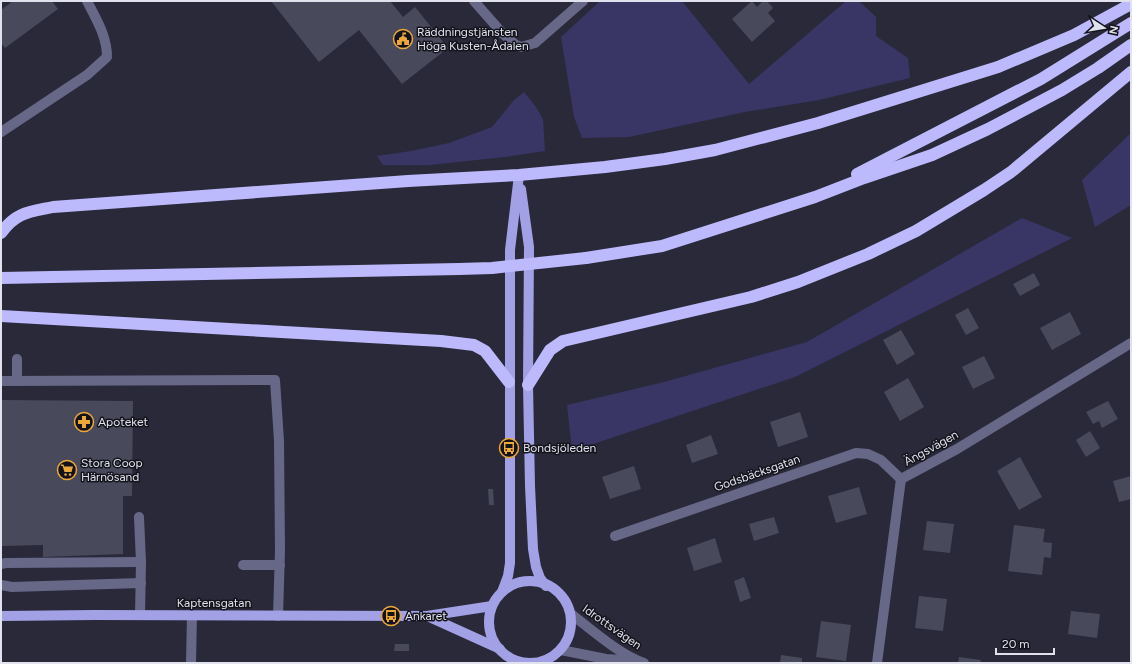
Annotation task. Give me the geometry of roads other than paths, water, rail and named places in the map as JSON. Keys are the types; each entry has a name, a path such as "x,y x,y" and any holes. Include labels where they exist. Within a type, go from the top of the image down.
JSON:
{"highway":[{"path":"1,233 8,224 24,213 53,207 408,181 519,175 605,167 665,159 715,150 770,137 998,68 1074,35 1131,4"},
{"path":"815,197 1041,79 1131,23"},
{"path":"1,278 492,268 586,258 662,246 704,234 815,197 864,178 932,155 988,129 1062,90 1098,68 1131,45"},
{"path":"528,385 550,350 563,341 751,297 798,282 868,254 916,231 1011,172 1131,72"},
{"path":"1,316 441,341 474,346 485,351 509,382"}],"main road":[{"path":"502,592 514,585 532,582 556,591 569,608 571,614 571,632 562,650 546,661 525,662 511,660 495,643 490,630 489,620 492,606 502,592 508,576 510,558 510,250 519,175"},
{"path":"519,175 529,246 528,385 533,549 536,567 540,578 546,586"},
{"name":"Kaptensgatan","path":"1,616 427,616 492,606"},
{"name":"Kaptensgatan","path":"427,616 500,649"}],"street":[{"path":"1,132 88,75 107,57 107,45 87,1"},
{"path":"474,1 503,34 516,45 521,47 535,44 583,1"},
{"name":"Ängsvägen","path":"877,663 901,479 957,449 1131,343"},
{"path":"17,359 17,381"},
{"path":"1,381 275,380 279,441 280,565 278,616"},
{"name":"Godsbäcksgatan","path":"615,536 856,453 868,454 881,460 901,479"},
{"path":"139,517 141,562 140,615"},
{"path":"1,564 141,562"},
{"path":"242,565 280,565"},
{"path":"1,585 12,587 141,583"},
{"name":"Idrottsvägen","path":"571,614 612,644 642,662"},
{"path":"191,663 192,615"},
{"name":"Idrottsvägen","path":"562,650 606,660 642,662"}],"place":[{"name":"Räddningstjänsten Höga Kusten-Ådalen","path":"403,39"},
{"name":"Apoteket","path":"84,422"},
{"name":"Bondsjöleden","path":"509,448"},
{"name":"Stora Coop Härnösand","path":"67,470"},
{"name":"Ankaret","path":"391,616"}]}
